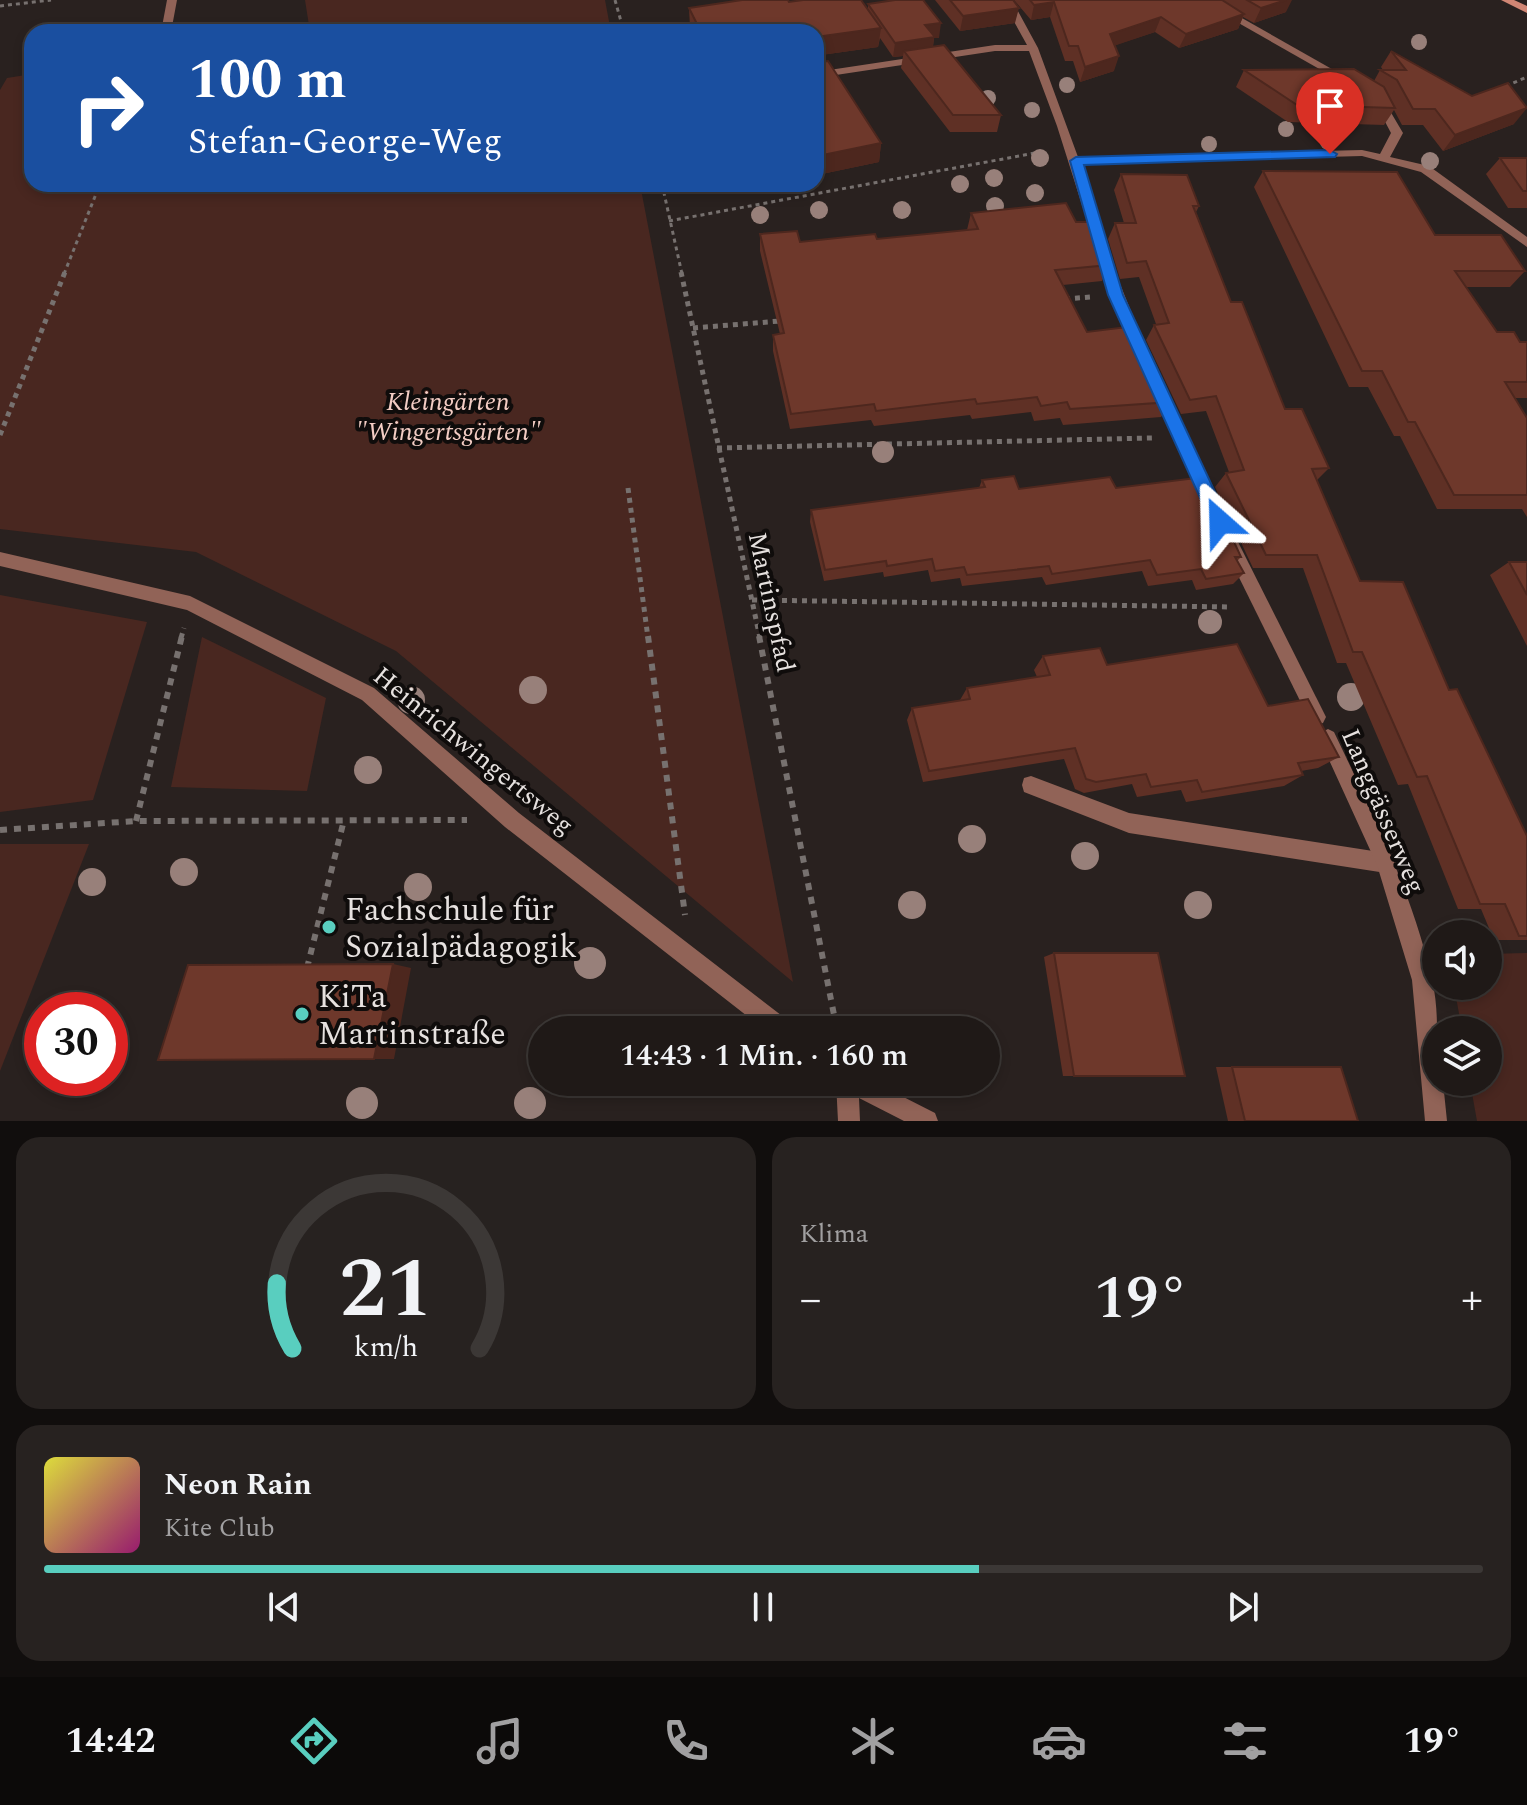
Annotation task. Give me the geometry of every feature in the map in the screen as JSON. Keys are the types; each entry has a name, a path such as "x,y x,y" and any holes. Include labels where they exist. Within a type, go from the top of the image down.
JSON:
{"main road":[{"path":"1506,0 1527,10"}],"street":[{"path":"168,24 172,0"},
{"name":"Langgässerweg","path":"1007,0 1024,23 1073,154 1115,295 1260,608 1336,754 1386,863 1422,980 1436,1121"},
{"path":"1203,0 1254,31 1285,43 1353,84"},
{"path":"824,74 995,48 1033,48"},
{"path":"1366,92 1380,100 1397,133 1383,159"},
{"path":"1073,154 1362,153 1425,169 1527,243"},
{"name":"Heinrichwingertsweg","path":"0,559 190,603 368,694 512,820 764,1016"},
{"path":"1031,785 1129,823 1386,863"},
{"path":"849,1096 849,1121"},
{"path":"877,1096 927,1121"}],"path":[{"path":"0,6 51,0"},
{"path":"615,0 622,24"},
{"path":"1498,90 1527,77"},
{"path":"669,221 1073,154"},
{"path":"0,435 97,192"},
{"name":"Martinspfad","path":"664,192 752,600 834,1016"},
{"path":"1053,300 1115,295"},
{"path":"693,328 787,320"},
{"path":"717,448 1180,437"},
{"path":"628,488 693,960"},
{"path":"752,600 1260,608"},
{"path":"136,821 190,603"},
{"path":"307,969 344,820"},
{"path":"0,830 136,821 512,820"}],"green space":[{"path":"305,0 605,0 610,24 309,24"},
{"name":"Kleingärten \"Wingertsgärten\"","path":"24,75 24,192 642,192 793,982 396,651 196,552 0,529 0,90 7,78"},
{"path":"0,595 147,622 93,800 0,812"},
{"path":"202,637 326,698 307,791 171,787"},
{"path":"0,844 89,844 31,992 24,992 24,1010 0,1071"},
{"path":"1527,953 1527,1121 1477,1121 1473,1096 1502,1096 1502,1016 1459,1016 1457,1000 1502,1000 1502,954"}],"building":[{"path":"742,0 861,0 881,28 824,36 824,24 697,24 689,8"},
{"path":"923,0 941,23 925,25 935,37 895,43 868,4"},
{"path":"950,0 1013,0 1019,8 963,16"},
{"path":"1030,0 1222,0 1244,14 1186,34 1161,17 1110,34 1119,56 1085,67 1078,46 1069,46 1054,2 1034,5"},
{"path":"1247,0 1286,0 1261,8"},
{"path":"944,45 1001,115 953,115 904,51"},
{"path":"1391,51 1472,96 1508,83 1527,108 1455,135 1435,109 1413,109 1397,80 1380,70 1406,70"},
{"path":"824,61 828,61 881,143 824,155"},
{"path":"1354,69 1384,87 1395,108 1297,105 1244,70"},
{"path":"1500,158 1527,158 1527,191 1523,191"},
{"path":"1263,171 1397,172 1435,235 1501,235 1525,271 1455,271 1497,332 1514,332 1520,342 1527,342 1527,382 1505,382 1527,418 1527,495 1454,495 1415,422 1408,422 1382,371 1362,371"},
{"path":"1121,174 1187,175 1199,206 1193,206 1231,302 1242,302 1285,409 1302,409 1329,468 1312,469 1360,581 1403,582 1449,690 1457,689 1527,836 1527,936 1519,936 1505,904 1480,904 1427,776 1417,777 1362,652 1353,652 1317,555 1266,555 1226,473 1244,470 1216,396 1190,400 1154,325 1169,323 1146,261 1127,263 1115,223 1136,223"},
{"path":"1066,203 1076,222 1096,222 1109,265 1055,270 1087,332 1135,326 1171,402 1070,409 1067,402 1041,406 1037,397 977,404 975,399 876,411 874,404 791,414 773,335 784,333 760,234 797,231 800,242 875,234 877,239 978,229 971,213"},
{"path":"1014,476 1019,489 1110,477 1116,488 1204,477 1241,557 1235,557 1244,573 1206,579 1201,569 1157,575 1150,560 1052,574 1049,566 967,575 964,567 935,571 932,559 887,566 886,561 825,570 811,510 985,487 982,480"},
{"path":"1509,562 1527,562 1527,595"},
{"path":"1237,644 1268,706 1308,699 1339,757 1298,763 1303,775 1202,792 1197,780 1151,787 1146,774 1096,782 1086,779 1075,748 929,771 912,708 970,699 967,688 1050,675 1043,656 1100,648 1107,665"},
{"path":"1054,953 1158,953 1185,1076 1074,1076"},
{"name":"KiTa Martinstraße","path":"393,964 374,1059 158,1060 188,965"},
{"path":"1232,1067 1341,1067 1358,1121 1245,1121"}],"place":[{"name":"Fachschule für Sozialpädagogik","path":"329,927"},
{"name":"KiTa Martinstraße","path":"302,1014"}],"route":[{"path":"1220,522 1115,295 1076,161 1330,154"}]}
